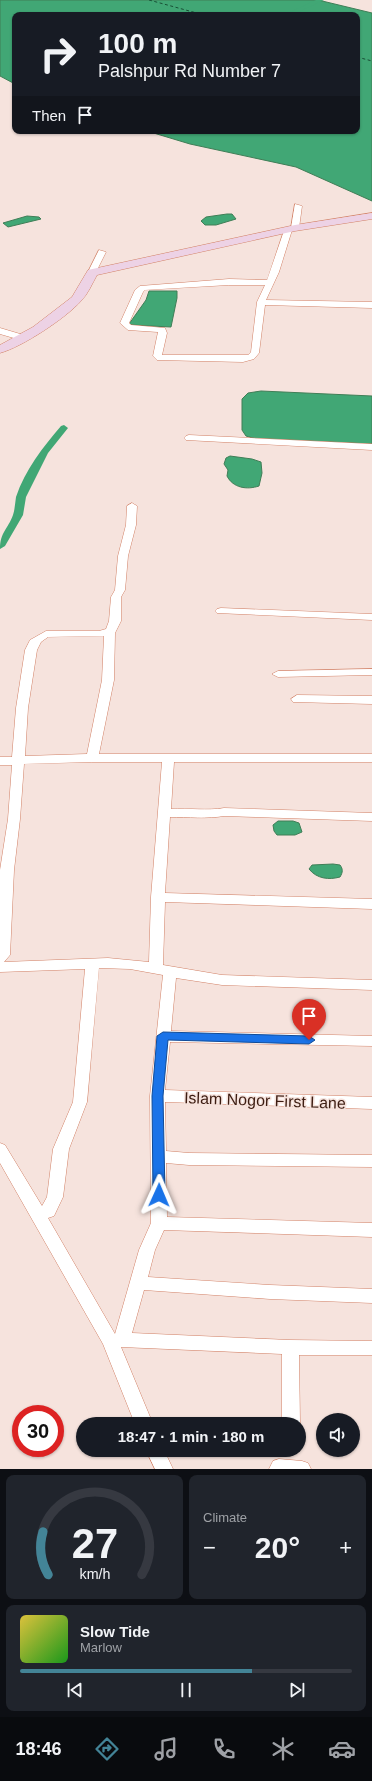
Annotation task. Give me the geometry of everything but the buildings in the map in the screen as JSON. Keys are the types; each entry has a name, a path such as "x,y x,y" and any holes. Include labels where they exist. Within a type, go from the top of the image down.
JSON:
{"main road":[{"path":"0,349 24,338 49,322 76,300 82,292 92,272 291,229 372,216"}],"street":[{"path":"269,283 229,282 142,288 139,290 124,323 128,327 162,330 163,333 157,356 160,358 243,359 251,357 255,353 261,302 275,272 298,206"},
{"path":"92,272 102,252"},
{"path":"261,302 372,304"},
{"path":"0,331 24,338"},
{"path":"189,438 372,447"},
{"path":"92,758 105,697 109,655 109,633 115,621 116,597 120,590 123,556 131,525 132,506"},
{"path":"221,611 372,617"},
{"path":"0,958 3,955 7,870 14,819 22,708 29,672 31,650 36,640 46,634 109,633"},
{"path":"278,674 372,672"},
{"path":"297,699 372,700"},
{"path":"0,761 92,758 372,758"},
{"path":"116,1340 139,1283 147,1250 159,1223 157,1096 163,1036 163,970 158,897 166,813 168,758"},
{"path":"166,813 198,812 214,814 224,812 372,817"},
{"path":"158,897 372,904"},
{"path":"38,1216 48,1211 55,1197 61,1149 80,1102 92,964"},
{"path":"0,967 92,964 163,970 222,980 372,985"},
{"path":"163,1036 372,1042"},
{"name":"Islam Nogor First Lane","path":"157,1096 372,1103"},
{"path":"0,1149 38,1216 116,1340 142,1417"},
{"path":"158,1156 189,1159 372,1161"},
{"path":"159,1223 372,1230"},
{"path":"139,1283 270,1292 372,1296"},
{"path":"116,1340 290,1347 372,1348"},
{"path":"290,1347 291,1417"},
{"path":"158,1457 164,1469"},
{"path":"278,1469 279,1467 302,1469"}],"shaded area":[{"path":"0,0 318,0 372,13 372,201 296,167 190,144 157,134 360,134 360,12 12,12 12,82 0,76"},
{"path":"232,214 236,219 216,225 205,225 201,221 206,217"},
{"path":"27,216 39,217 41,219 8,227 3,223"},
{"path":"149,291 177,291 171,327 129,324 146,300"},
{"path":"261,391 372,396 372,444 256,439 246,436 242,430 242,399 248,393"},
{"path":"230,456 252,459 261,462 262,473 259,486 245,488 233,483 230,480 227,476 228,470 224,464 226,458"},
{"path":"278,821 293,821 299,823 302,832 295,835 277,835 274,831 273,825"},
{"path":"333,864 341,866 342,874 340,877 319,877 309,869 312,865"}],"waterway":[{"path":"294,12 321,0"},
{"path":"0,546 18,515 21,497 44,452 64,428"}],"ferry route":[{"path":"149,0 193,12"},
{"path":"360,58 372,61"}],"route":[{"path":"159,1195 160,1167 158,1156 157,1096 163,1036 309,1040"}]}
